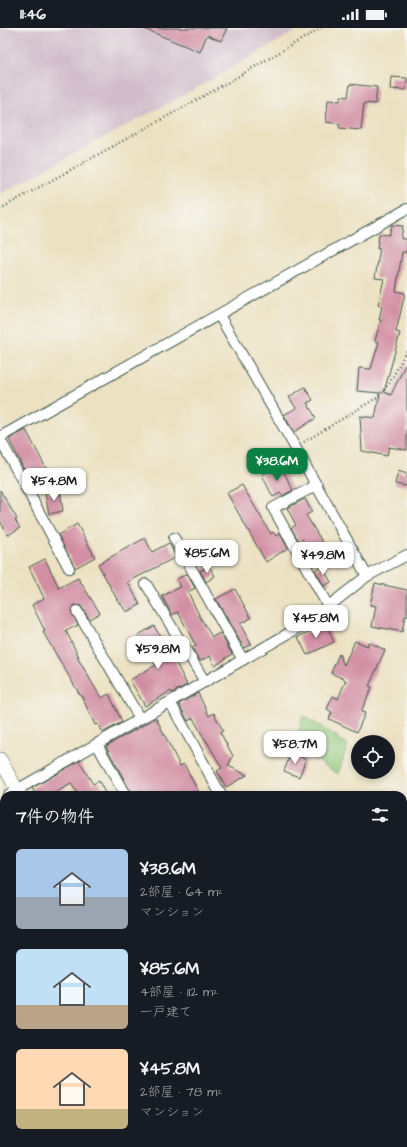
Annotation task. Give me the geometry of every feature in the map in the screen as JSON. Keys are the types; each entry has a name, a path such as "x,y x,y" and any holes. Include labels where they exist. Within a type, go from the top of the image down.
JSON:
{"street":[{"path":"69,568 0,438 407,209"},
{"path":"219,316 296,447 367,576"},
{"path":"317,485 273,508 328,606"},
{"path":"174,538 243,660"},
{"path":"18,791 310,621 367,576 407,555"},
{"path":"146,584 205,682"},
{"path":"77,611 140,719"},
{"path":"170,702 220,791"},
{"path":"97,744 123,791"},
{"path":"0,759 14,791"}],"path":[{"path":"0,209 221,87 321,28"},
{"path":"296,447 378,397 389,384 407,350"}],"shaded area":[{"path":"0,28 301,28 204,84 0,194"}],"green space":[{"path":"303,716 339,738 338,741 348,744 338,774 295,745"}],"building":[{"path":"142,28 227,28 221,41 207,35 200,52"},
{"path":"391,77 407,78 406,90 390,89"},
{"path":"350,84 377,87 375,104 364,103 361,130 339,128 340,124 326,122 328,100 340,101 341,96 348,97"},
{"path":"392,225 403,226 401,239 407,239 407,252 402,252 396,291 405,293 396,332 400,333 384,392 391,395 407,361 407,450 389,447 387,456 362,451 360,416 375,418 380,393 357,391 359,368 371,369 379,342 375,341 381,320 379,320 382,306 378,305 384,279 375,278 380,248 377,249 379,234 389,235"},
{"path":"305,387 313,400 307,403 316,418 294,432 284,415 296,408 289,397"},
{"path":"26,430 49,474 31,484 9,439"},
{"path":"280,465 293,490 282,496 280,493 273,497 262,475"},
{"path":"398,471 407,474 407,486 395,484"},
{"path":"242,485 271,534 273,532 276,536 280,534 288,548 266,562 227,493"},
{"path":"0,490 17,519 15,520 20,528 8,535 0,521"},
{"path":"60,491 63,511 49,514 45,493"},
{"path":"305,499 312,512 306,515 330,555 316,563 302,539 299,541 291,528 296,525 287,508"},
{"path":"77,524 95,557 75,568 58,535"},
{"path":"145,538 152,552 169,543 176,557 128,582 140,605 126,612 120,602 119,603 98,564"},
{"path":"45,559 59,588 78,578 100,613 89,619 81,606 74,605 71,611 78,625 66,631 79,657 77,657 101,698 109,694 122,722 102,733 98,724 95,725 81,695 43,632 45,631 32,605 44,598 29,567"},
{"path":"209,566 215,576 206,582 200,571"},
{"path":"322,567 331,582 324,586 315,570"},
{"path":"187,574 195,588 188,592 200,617 212,637 220,633 232,654 215,666 210,656 200,661 192,648 196,646 178,612 172,615 162,596 181,587 177,579"},
{"path":"375,583 407,590 407,617 405,616 402,632 372,626 376,606 370,605"},
{"path":"235,589 251,618 240,624 251,644 244,648 216,599"},
{"path":"326,624 334,642 307,655 298,637"},
{"path":"154,626 175,661 187,685 172,693 171,691 145,706 130,680 156,665 138,635"},
{"path":"355,641 368,646 368,642 385,650 369,686 372,687 361,712 365,713 357,732 329,719 332,712 327,709 333,696 338,699 346,680 331,673 339,654 344,665"},
{"path":"198,693 209,716 214,713 223,731 220,732 233,756 228,766 247,775 226,787 217,771 222,768 193,718 188,721 179,704"},
{"path":"156,718 180,766 184,764 198,791 131,791 106,746"},
{"path":"291,753 306,759 299,777 284,771"},
{"path":"79,761 93,784 99,781 104,791 76,791 71,784 58,791 34,791 32,788"}]}
